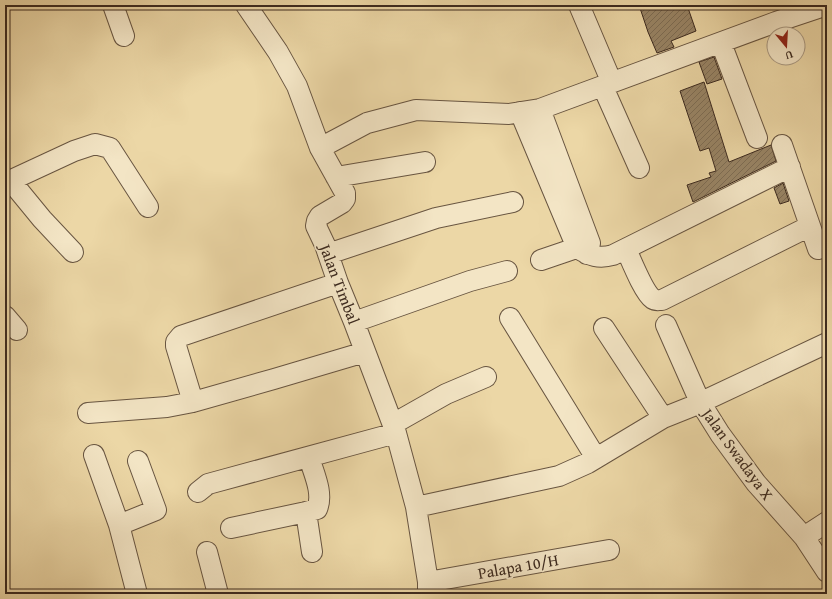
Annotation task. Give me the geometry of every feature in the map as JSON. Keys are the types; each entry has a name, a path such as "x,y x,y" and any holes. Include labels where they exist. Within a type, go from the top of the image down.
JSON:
{"street":[{"path":"113,5 124,36"},
{"name":"Jalan Timbal","path":"246,5 278,52 298,86 320,148 345,193 345,199 342,203 333,210 320,216 316,226 394,429 416,507 428,588"},
{"path":"579,5 607,85 639,168"},
{"path":"320,148 367,122 416,110 509,114 540,109 827,5"},
{"path":"721,43 757,138"},
{"path":"540,109 585,248"},
{"path":"520,112 585,248 597,257 605,258 626,249 790,167"},
{"path":"73,252 8,182 74,151 95,144 102,145 110,148 148,207"},
{"path":"782,145 818,249"},
{"path":"336,177 425,162"},
{"path":"328,254 436,218 513,202"},
{"path":"626,249 642,283 652,298 662,300 810,226"},
{"path":"541,260 585,248"},
{"path":"354,322 470,281 507,270"},
{"path":"193,402 176,346 176,342 181,336 338,283"},
{"path":"510,318 596,458"},
{"name":"Jalan Swadaya X","path":"666,325 700,402 720,434 756,483 804,537 827,572"},
{"path":"604,328 663,418"},
{"path":"416,507 559,476 596,458 663,418 693,406 827,343"},
{"path":"88,413 167,407 193,402 365,352"},
{"path":"198,492 208,484 309,457 394,429 446,394 486,377"},
{"path":"94,455 119,525 137,594"},
{"path":"231,528 317,509 319,501 317,485 309,457"},
{"path":"119,525 156,510 138,461"},
{"path":"306,512 312,552"},
{"path":"804,537 827,522"},
{"name":"Palapa 10/H","path":"428,588 609,550"},
{"path":"207,552 218,594"}],"building":[{"path":"639,5 658,5 659,9 669,5 687,5 696,31 671,41 674,47 657,53"},
{"path":"714,57 722,79 707,84 699,62"},
{"path":"704,82 729,162 771,145 776,161 693,202 687,185 711,177 709,173 716,171 709,148 700,151 680,91"},
{"path":"783,183 789,201 780,204 774,188"}]}
